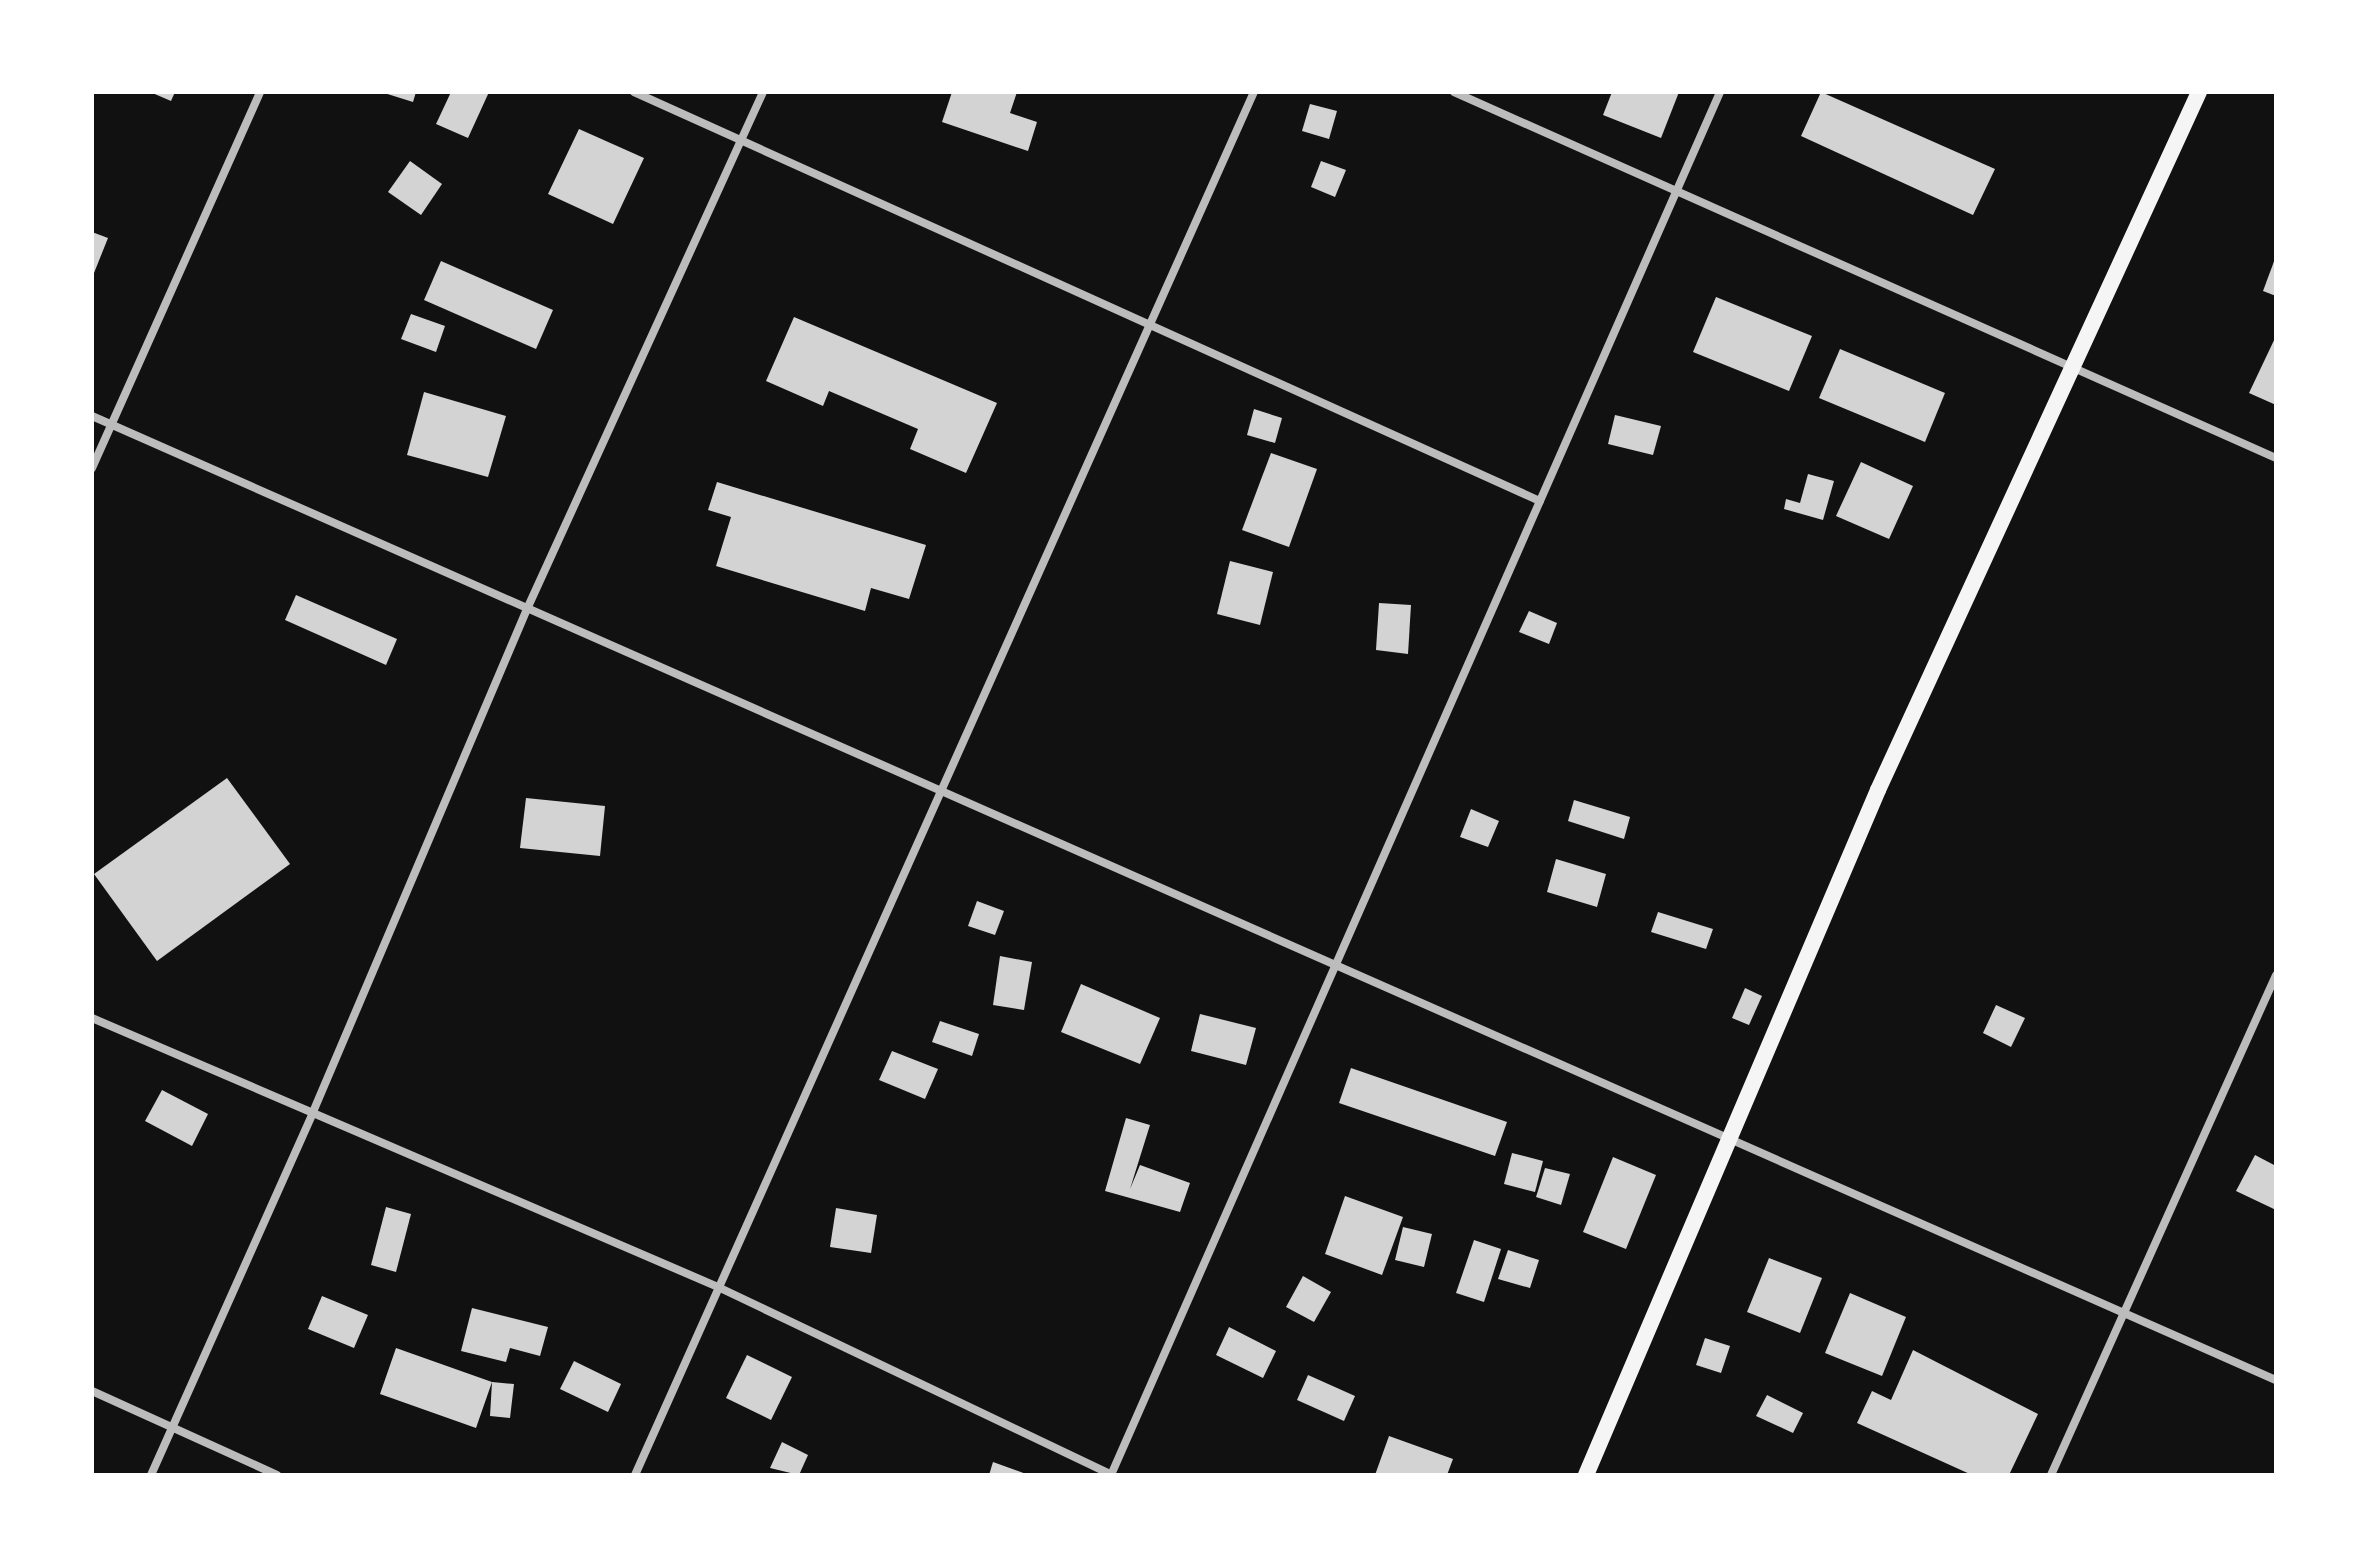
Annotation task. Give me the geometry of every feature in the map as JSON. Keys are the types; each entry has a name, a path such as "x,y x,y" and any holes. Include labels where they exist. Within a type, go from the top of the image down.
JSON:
{"main road":[{"path":"1586,1475 1878,790 2199,92"}],"street":[{"path":"92,468 260,92"},
{"path":"634,92 1540,501"},
{"path":"151,1475 313,1112 527,609 763,92"},
{"path":"635,1475 938,790 1254,92"},
{"path":"1454,92 2075,365 2276,458"},
{"path":"92,1018 718,1287 1111,1475 1720,92"},
{"path":"92,416 2123,1316 2276,1380"},
{"path":"2051,1475 2276,975"},
{"path":"92,1391 277,1475"}],"building":[{"path":"150,92 175,92 171,101"},
{"path":"381,92 416,92 413,102"},
{"path":"451,92 489,92 468,138 436,124"},
{"path":"952,92 1017,92 1010,113 1037,122 1028,151 942,122"},
{"path":"1612,92 1679,92 1661,138 1603,115"},
{"path":"1821,92 1995,169 1973,215 1801,136"},
{"path":"1310,104 1337,111 1329,139 1302,131"},
{"path":"579,129 644,158 613,224 548,194"},
{"path":"410,161 442,184 421,215 388,192"},
{"path":"1321,161 1346,170 1335,197 1311,187"},
{"path":"92,232 108,238 92,278"},
{"path":"2276,256 2276,296 2263,291"},
{"path":"441,261 553,310 536,349 424,300"},
{"path":"1716,297 1812,336 1789,391 1693,352"},
{"path":"411,314 445,326 436,352 401,339"},
{"path":"794,317 997,403 966,473 910,449 918,429 829,391 823,406 766,381"},
{"path":"2276,336 2276,405 2249,393"},
{"path":"1840,349 1945,393 1925,442 1819,398"},
{"path":"424,392 506,416 488,477 407,455"},
{"path":"1254,409 1282,418 1275,443 1247,435"},
{"path":"1615,415 1661,426 1653,455 1608,444"},
{"path":"1271,453 1317,469 1289,547 1242,530"},
{"path":"1861,462 1913,486 1889,539 1836,516"},
{"path":"1808,474 1834,481 1823,520 1784,509 1786,499 1800,503"},
{"path":"717,482 926,545 909,599 871,588 865,611 716,566 731,517 708,510"},
{"path":"1230,561 1273,572 1260,625 1217,614"},
{"path":"296,595 397,639 386,665 285,620"},
{"path":"1379,603 1411,605 1408,654 1376,650"},
{"path":"1529,611 1557,623 1549,644 1519,632"},
{"path":"227,778 290,864 157,961 94,874"},
{"path":"526,798 605,806 600,856 520,848"},
{"path":"1574,800 1630,817 1624,839 1568,821"},
{"path":"1471,809 1499,821 1488,847 1460,837"},
{"path":"1556,859 1606,874 1597,907 1547,892"},
{"path":"977,901 1004,911 995,935 968,926"},
{"path":"1658,912 1713,929 1706,949 1651,932"},
{"path":"1000,956 1032,962 1024,1010 993,1005"},
{"path":"1081,984 1160,1018 1140,1064 1061,1032"},
{"path":"1745,988 1762,996 1749,1025 1732,1018"},
{"path":"1996,1005 2025,1018 2011,1047 1983,1033"},
{"path":"1200,1014 1256,1028 1246,1065 1191,1051"},
{"path":"940,1021 979,1034 972,1056 932,1042"},
{"path":"892,1051 938,1069 925,1099 879,1080"},
{"path":"1351,1068 1507,1122 1495,1156 1339,1103"},
{"path":"162,1090 208,1114 192,1146 145,1121"},
{"path":"1126,1118 1150,1125 1130,1189 1140,1165 1190,1183 1180,1212 1105,1191"},
{"path":"1512,1153 1543,1161 1535,1192 1504,1184"},
{"path":"2255,1155 2276,1166 2276,1210 2236,1191"},
{"path":"1613,1157 1656,1175 1626,1249 1583,1232"},
{"path":"1545,1168 1570,1174 1561,1205 1536,1197"},
{"path":"1345,1196 1403,1217 1382,1275 1325,1254"},
{"path":"386,1207 411,1214 396,1272 371,1265"},
{"path":"836,1208 877,1215 871,1253 830,1247"},
{"path":"1403,1227 1432,1234 1424,1267 1395,1260"},
{"path":"1474,1240 1501,1249 1484,1302 1456,1293"},
{"path":"1508,1250 1539,1260 1530,1288 1498,1279"},
{"path":"1769,1258 1822,1278 1800,1333 1747,1312"},
{"path":"1303,1276 1331,1292 1314,1322 1286,1307"},
{"path":"1850,1293 1906,1317 1882,1376 1825,1353"},
{"path":"322,1296 368,1315 354,1348 308,1329"},
{"path":"472,1308 548,1327 540,1356 510,1348 506,1362 461,1351"},
{"path":"1229,1327 1276,1351 1263,1378 1216,1355"},
{"path":"1705,1338 1730,1346 1721,1373 1696,1365"},
{"path":"396,1348 492,1382 476,1428 380,1394"},
{"path":"1913,1350 2038,1414 2009,1475 1972,1475 1857,1423 1872,1391 1891,1400"},
{"path":"747,1355 792,1377 771,1420 726,1398"},
{"path":"574,1361 621,1384 608,1412 560,1389"},
{"path":"1308,1375 1355,1396 1344,1421 1297,1400"},
{"path":"492,1382 514,1384 510,1418 490,1416"},
{"path":"1767,1395 1803,1413 1793,1433 1756,1416"},
{"path":"1389,1436 1453,1459 1447,1475 1375,1475"},
{"path":"782,1442 808,1455 799,1475 770,1468"},
{"path":"993,1462 1029,1475 989,1475"}]}
